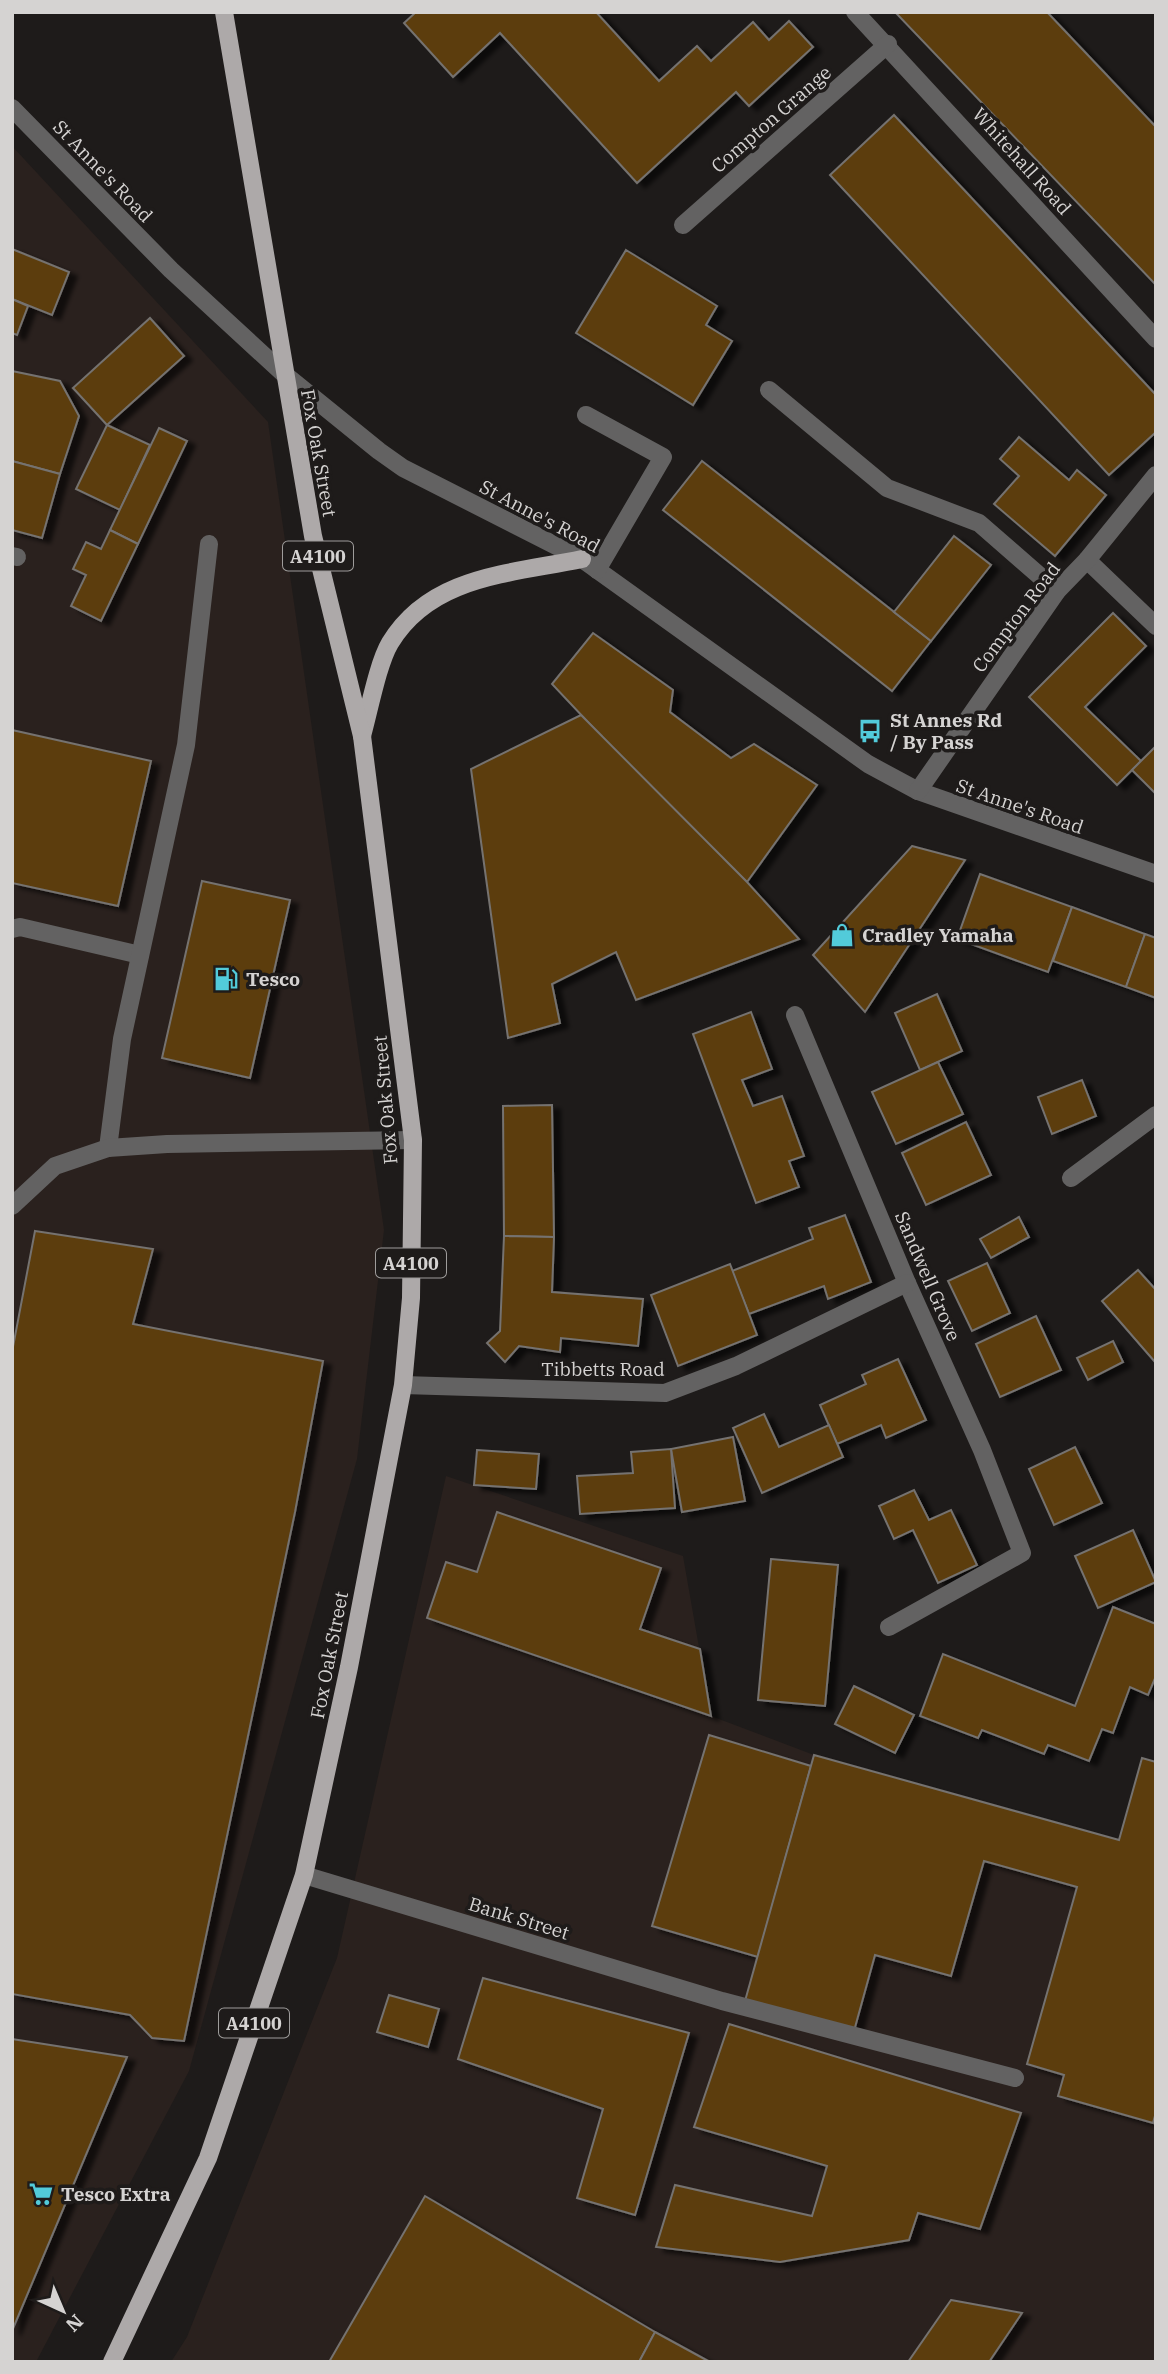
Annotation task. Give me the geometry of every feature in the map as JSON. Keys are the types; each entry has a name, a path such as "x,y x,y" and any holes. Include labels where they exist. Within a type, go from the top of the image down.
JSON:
{"main road":[{"name":"Fox Oak Street","path":"112,2362 208,2158 304,1875 349,1667 403,1385 411,1298 413,1140 362,736 313,536 224,12"},
{"path":"362,736 389,644 418,607 462,584 582,559"}],"street":[{"name":"Whitehall Road","path":"855,12 888,44 1156,339"},
{"name":"Compton Grange","path":"683,225 888,44"},
{"name":"St Anne's Road","path":"12,108 171,270 284,374 403,468 582,559 868,764 918,791 1156,874"},
{"path":"769,390 887,488 979,523 1057,591"},
{"path":"586,415 663,457 597,570"},
{"name":"Compton Road","path":"918,791 1057,591 1087,560 1156,475"},
{"path":"108,1148 122,1039 186,745 209,544"},
{"path":"1087,560 1156,626"},
{"path":"12,929 20,927 139,955"},
{"name":"Sandwell Grove","path":"795,1015 907,1283 982,1450 1022,1553 889,1627"},
{"path":"1071,1178 1156,1115"},
{"path":"12,1206 55,1166 108,1148 167,1144 413,1140"},
{"name":"Tibbetts Road","path":"403,1385 665,1393 736,1366 907,1283"},
{"name":"Bank Street","path":"304,1875 722,2001 1015,2078"}],"shaded area":[{"path":"12,146 268,422 384,1230 357,1459 189,2071 36,2362 12,2362"},
{"path":"446,1476 683,1556 711,1716 814,1755 1119,1840 1142,1758 1156,1762 1156,2362 171,2362 187,2337 337,1958"}],"building":[{"path":"416,12 596,12 659,81 697,46 711,61 753,22 769,40 789,21 813,47 749,106 736,92 637,183 500,33 453,77 404,23"},
{"path":"895,12 1047,12 1156,127 1156,285"},
{"path":"894,115 1156,395 1156,432 1109,475 830,175"},
{"path":"12,249 69,272 52,315 12,299"},
{"path":"626,250 717,306 706,325 732,341 693,405 576,333"},
{"path":"12,299 28,306 17,335 12,333"},
{"path":"150,318 184,356 107,425 73,388"},
{"path":"12,371 60,381 79,416 60,474 12,461"},
{"path":"107,425 150,445 120,510 76,489"},
{"path":"159,428 187,441 138,544 110,530"},
{"path":"1019,437 1069,480 1077,470 1106,495 1055,556 994,504 1019,476 1000,459"},
{"path":"12,461 60,474 42,538 12,530"},
{"path":"702,461 931,641 892,691 663,510"},
{"path":"110,530 138,544 101,621 71,606 86,575 73,569 86,542 101,549"},
{"path":"954,536 991,565 931,641 894,612"},
{"path":"1113,613 1146,646 1085,707 1141,761 1117,785 1029,697"},
{"path":"593,633 673,690 670,712 731,758 754,744 817,785 747,882 552,684"},
{"path":"581,715 747,882 799,939 636,1000 616,952 552,984 560,1023 508,1038 471,769"},
{"path":"12,730 151,761 118,906 12,883"},
{"path":"1156,746 1156,794 1132,770"},
{"path":"912,846 965,860 865,1012 813,955"},
{"path":"980,874 1072,907 1048,972 957,939"},
{"name":"Tesco","path":"202,881 290,900 250,1078 162,1058"},
{"path":"1072,907 1145,934 1126,987 1053,961"},
{"path":"1145,934 1156,938 1156,998 1126,987"},
{"path":"937,994 962,1051 920,1070 895,1013"},
{"path":"751,1012 772,1069 742,1080 753,1106 782,1096 804,1156 789,1161 799,1187 756,1203 693,1034"},
{"path":"938,1062 963,1114 896,1144 872,1092"},
{"path":"1082,1080 1096,1116 1052,1134 1038,1097"},
{"path":"552,1105 554,1237 504,1236 503,1106"},
{"path":"966,1122 991,1175 926,1205 902,1153"},
{"path":"845,1215 871,1282 828,1299 824,1286 749,1314 732,1271 813,1239 809,1228"},
{"path":"1019,1217 1029,1237 991,1258 980,1239"},
{"path":"35,1231 153,1249 133,1324 323,1361 295,1512 184,2041 152,2038 130,2015 12,1994 12,1352"},
{"path":"504,1236 554,1237 552,1292 643,1299 638,1346 561,1338 560,1352 519,1346 505,1362 487,1343 500,1331"},
{"path":"987,1263 1010,1313 972,1331 948,1281"},
{"path":"730,1264 757,1335 678,1366 651,1295"},
{"path":"1138,1270 1156,1290 1155,1362 1102,1301"},
{"path":"1036,1316 1061,1370 1000,1397 976,1344"},
{"path":"1113,1341 1123,1362 1088,1380 1077,1358"},
{"path":"898,1359 926,1420 886,1438 881,1425 837,1444 820,1405 866,1384 862,1375"},
{"path":"764,1414 779,1447 829,1425 843,1457 762,1493 733,1428"},
{"path":"733,1437 745,1501 682,1512 671,1449"},
{"path":"1075,1447 1102,1503 1054,1525 1029,1469"},
{"path":"671,1449 675,1508 580,1514 577,1476 633,1473 631,1452"},
{"path":"477,1450 539,1454 536,1489 474,1485"},
{"path":"914,1490 929,1520 951,1510 977,1565 938,1583 913,1530 894,1539 879,1506"},
{"path":"497,1512 661,1568 640,1629 700,1649 711,1716 427,1618 446,1562 477,1572"},
{"path":"1133,1530 1156,1582 1098,1608 1075,1556"},
{"path":"771,1559 838,1565 825,1706 758,1700"},
{"path":"1113,1607 1156,1624 1156,1676 1148,1695 1130,1687 1113,1733 1102,1729 1089,1761 1048,1745 1044,1754 982,1730 978,1738 920,1716 943,1654 1075,1706"},
{"path":"854,1686 914,1715 895,1753 835,1724"},
{"path":"709,1735 811,1766 758,1957 652,1926"},
{"path":"814,1755 1119,1840 1142,1758 1156,1762 1156,2112 1153,2123 1058,2096 1064,2075 1027,2064 1077,1887 984,1861 951,1976 875,1955 854,2031 745,2001"},
{"path":"483,1978 689,2033 635,2215 577,2198 603,2109 458,2059"},
{"path":"389,1995 439,2009 428,2047 377,2032"},
{"path":"729,2024 1021,2113 980,2229 918,2213 909,2240 780,2262 656,2247 675,2185 812,2216 827,2166 694,2127"},
{"name":"Tesco Extra","path":"12,2039 127,2057 12,2331"},
{"path":"425,2196 655,2332 639,2362 329,2362"},
{"path":"951,2300 1022,2313 989,2362 908,2362"},
{"path":"655,2332 710,2362 639,2362"}],"place":[{"name":"St Annes Rd / By Pass","path":"870,731"},
{"name":"Cradley Yamaha","path":"842,935"},
{"name":"Tesco","path":"226,979"},
{"name":"Tesco Extra","path":"41,2194"}]}
